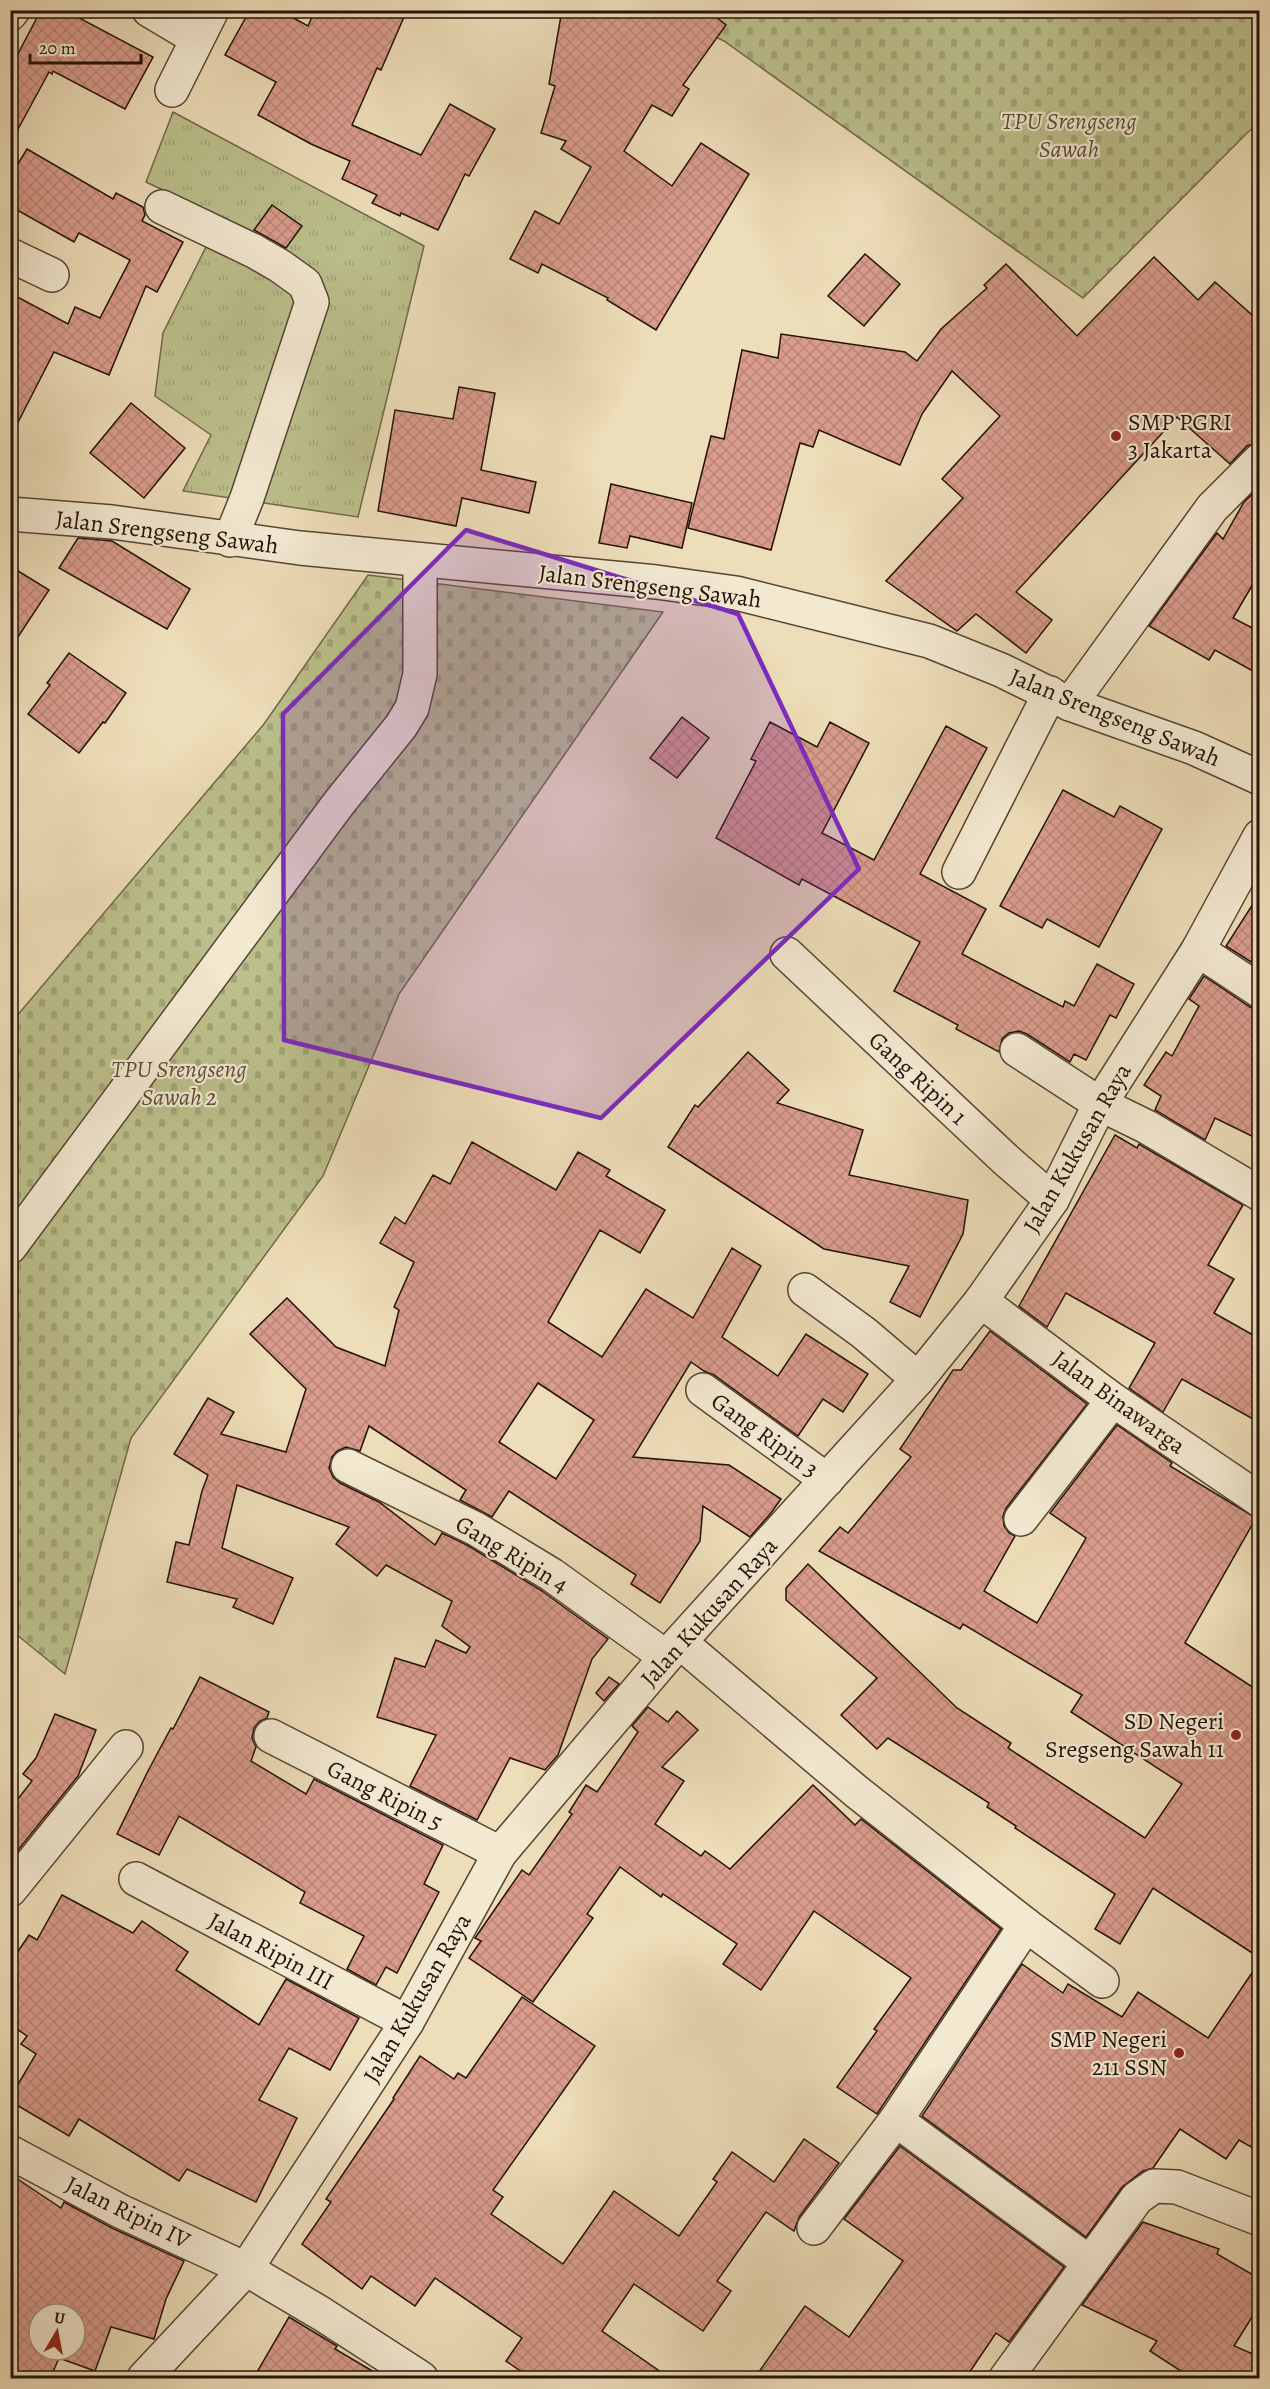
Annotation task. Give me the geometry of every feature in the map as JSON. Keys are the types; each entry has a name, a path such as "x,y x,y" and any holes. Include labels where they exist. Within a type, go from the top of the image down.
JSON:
{"street":[{"path":"149,10 204,24 172,90"},
{"path":"162,207 280,266 305,284 312,302 247,498 230,540"},
{"path":"10,255 52,275"},
{"path":"959,872 1060,699 1212,508 1260,460"},
{"name":"Jalan Srengseng Sawah","path":"10,514 112,522 230,540 656,582 736,593 929,641 1001,670 1060,699 1194,748 1260,778"},
{"path":"10,1247 339,803 401,726 412,708 420,674 420,560"},
{"name":"Jalan Kukusan Raya","path":"144,2379 246,2269 406,2022 500,1853 674,1650 918,1379 981,1301 1052,1200 1100,1104 1198,950 1260,836"},
{"path":"1198,950 1260,991"},
{"name":"Gang Ripin 1","path":"787,954 997,1152 1052,1200"},
{"path":"1017,1050 1100,1104 1147,1127 1260,1194"},
{"path":"805,1290 864,1333 918,1379"},
{"name":"Jalan Binawarga","path":"981,1301 1113,1400 1260,1500"},
{"name":"Gang Ripin 3","path":"703,1390 827,1480"},
{"path":"1021,1519 1113,1400"},
{"name":"Gang Ripin 4","path":"348,1466 476,1529 674,1650 1026,1925 1102,1981"},
{"name":"Gang Ripin 5","path":"271,1736 500,1853"},
{"path":"10,1890 126,1747"},
{"name":"Jalan Ripin III","path":"136,1879 406,2022"},
{"path":"814,2228 896,2120 1026,1925"},
{"path":"896,2120 1090,2263"},
{"name":"Jalan Ripin IV","path":"10,2152 120,2211 246,2269 322,2314 421,2379"},
{"path":"1006,2379 1137,2198 1154,2187 1177,2187 1260,2219"}],"highlighted area":[{"path":"466,530 738,614 859,869 601,1118 284,1040 283,714"}],"green space":[{"name":"TPU Srengseng Sawah","path":"660,11 1259,11 1259,124 1248,132 1083,298 724,41"},
{"path":"173,112 424,246 358,517 183,491 211,435 155,396 163,333 221,217 146,182"},
{"name":"TPU Srengseng Sawah 2","path":"368,575 663,612 399,994 323,1176 131,1438 65,1674 11,1630 10,1024 264,724"}],"building":[{"path":"41,10 85,10 81,19 153,57 125,109 53,71 52,74 49,72 10,144 10,69"},
{"path":"250,10 279,10 308,26 315,10 407,10 381,70 377,68 352,125 421,155 450,104 495,129 469,176 465,174 438,230 372,203 377,195 342,179 350,161 311,144 258,115 276,82 225,55"},
{"path":"562,10 707,10 726,25 683,85 689,89 672,116 652,105 624,151 672,186 701,143 749,174 656,330 607,300 608,298 542,264 538,273 510,259 535,211 559,224 591,167 561,149 566,141 541,133 555,86 549,84"},
{"path":"27,149 113,199 116,193 143,207 145,215 142,221 183,242 157,292 146,286 109,375 54,352 10,438 10,293 68,324 75,307 100,318 130,260 79,233 74,242 10,206 10,177"},
{"path":"272,205 302,226 286,248 254,230"},
{"path":"865,254 900,284 864,326 828,296"},
{"path":"1154,257 1198,300 1215,282 1260,322 1260,442 1247,446 1230,464 1177,417 1016,592 1052,620 1026,653 976,614 957,631 886,581 963,498 942,479 1000,416 952,371 922,414 900,465 819,430 813,447 800,443 771,550 688,528 711,436 724,439 742,350 778,358 781,334 905,352 917,361 941,329 987,288 984,285 1006,264 1077,336"},
{"path":"459,387 495,393 481,470 536,482 529,513 462,498 456,526 378,511 395,410 453,419"},
{"path":"131,403 185,448 144,498 90,453"},
{"path":"611,484 692,503 682,548 630,536 627,548 599,543"},
{"path":"1260,487 1260,572 1233,618 1260,632 1260,675 1215,650 1209,660 1149,626 1217,533 1223,539 1244,502"},
{"path":"78,538 112,541 190,589 167,629 59,568"},
{"path":"10,566 49,590 10,649"},
{"path":"69,653 126,693 105,723 103,722 79,753 28,714 50,685 47,683"},
{"path":"682,717 709,738 677,778 650,758"},
{"path":"770,722 817,747 830,722 869,743 822,833 874,860 946,726 987,748 920,874 986,909 962,954 1063,1007 1065,1001 1074,1006 1097,964 1134,984 1116,1018 1110,1015 1086,1060 1074,1054 1070,1062 1019,1031 1009,1033 1002,1039 999,1052 956,1029 958,1025 894,991 920,942 802,879 799,885 716,838 756,761 751,759"},
{"path":"1063,790 1114,817 1120,806 1162,829 1099,947 1047,919 1042,928 1000,906"},
{"path":"1260,893 1260,949 1251,962 1226,946"},
{"path":"1204,976 1250,1007 1260,1010 1260,1140 1215,1118 1205,1140 1155,1110 1161,1096 1144,1085 1166,1052 1172,1056 1199,1006 1189,999"},
{"path":"748,1052 789,1090 777,1103 863,1130 849,1175 968,1200 963,1234 920,1317 890,1302 909,1266 824,1249 668,1147 695,1105 698,1107"},
{"path":"1115,1135 1137,1148 1139,1144 1243,1205 1208,1265 1234,1279 1214,1313 1260,1339 1260,1423 1182,1379 1163,1412 1129,1388 1155,1343 1066,1293 1047,1327 1019,1306"},
{"path":"472,1142 556,1190 578,1152 610,1170 606,1176 665,1210 640,1253 600,1230 548,1322 602,1357 646,1289 693,1318 732,1248 761,1266 722,1337 778,1376 806,1334 868,1374 843,1412 823,1399 798,1436 714,1375 691,1362 633,1457 729,1465 781,1499 750,1537 703,1506 700,1541 660,1603 631,1584 636,1575 509,1491 492,1517 460,1500 466,1490 369,1426 360,1451 346,1447 337,1451 332,1457 329,1468 333,1477 340,1483 379,1502 435,1545 442,1533 467,1545 542,1591 608,1639 592,1659 558,1755 545,1770 510,1758 477,1820 410,1786 436,1735 377,1717 395,1658 425,1667 436,1640 466,1653 470,1647 442,1626 452,1601 386,1565 377,1576 336,1544 349,1527 237,1485 222,1548 293,1578 273,1624 233,1607 237,1599 167,1582 176,1542 189,1545 208,1475 174,1454 208,1398 234,1412 221,1434 286,1452 306,1389 250,1334 287,1298 336,1347 385,1366 399,1310 394,1307 414,1262 380,1243 395,1217 405,1224 433,1175 450,1184","holes":["538,1383 594,1420 556,1479 499,1442"]},
{"path":"990,1331 1087,1404 1006,1508 1003,1516 1004,1526 1009,1533 1015,1536 984,1591 1037,1623 1086,1538 1050,1513 1117,1425 1172,1463 1170,1466 1256,1518 1185,1643 1260,1692 1260,1958 1153,1888 1120,1944 1095,1929 1115,1894 1015,1828 1016,1826 987,1807 989,1803 888,1738 877,1749 841,1715 877,1678 786,1600 786,1588 808,1564 957,1708 1011,1743 1008,1748 1145,1838 1182,1784 1071,1712 1082,1695 963,1624 960,1629 819,1551 840,1527 848,1533 911,1457 900,1449 953,1370 961,1370"},
{"path":"200,1677 269,1712 267,1718 260,1721 254,1728 252,1738 256,1747 251,1761 306,1794 314,1779 443,1845 424,1884 439,1892 397,1973 386,1967 376,1985 347,1969 364,1936 300,1903 305,1892 179,1816 159,1855 117,1834 148,1771"},
{"path":"609,1677 619,1684 604,1701 596,1693"},
{"path":"648,1707 668,1722 677,1711 698,1730 662,1767 684,1781 655,1824 701,1856 705,1851 730,1869 813,1785 855,1825 861,1819 1001,1929 877,2114 837,2087 877,2031 874,2029 911,1978 814,1911 761,1990 723,1964 737,1944 663,1894 661,1897 620,1867 587,1914 593,1918 533,2002 469,1958 481,1941 475,1938 522,1870 529,1875 572,1814 569,1812 586,1785 597,1792 638,1732 632,1726"},
{"path":"55,1714 96,1730 78,1776 10,1860 10,1809 32,1781 23,1774 36,1758"},
{"path":"62,1895 133,1933 142,1921 188,1952 176,1970 259,2025 286,1979 359,2018 330,2070 289,2048 259,2100 297,2118 256,2202 187,2169 179,2181 79,2119 69,2136 10,2101 36,2054 21,2044 27,2036 10,2024 10,1963 29,1935 37,1940"},
{"path":"1260,1961 1260,2152 1239,2140 1226,2159 1180,2129 1153,2168 1143,2171 1122,2187 1086,2237 922,2116 1022,1964 1063,1993 1068,1984 1122,2017 1138,1992 1208,2038"},
{"path":"522,1997 595,2046 493,2190 503,2197 491,2214 563,2264 614,2191 679,2236 717,2182 713,2179 732,2152 774,2182 804,2139 839,2163 799,2217 794,2231 766,2212 717,2281 731,2291 703,2331 634,2284 602,2331 671,2379 532,2379 506,2361 522,2338 435,2278 415,2306 371,2276 362,2289 302,2244 331,2202 326,2199 394,2099 420,2056 454,2079 458,2073 466,2078"},
{"path":"900,2146 1064,2267 1009,2342 996,2333 965,2379 754,2379 805,2306 849,2337 903,2261 844,2219"},
{"path":"10,2174 61,2208 64,2202 112,2228 184,2261 166,2299 154,2339 111,2327 95,2371 70,2362 87,2362 87,2302 27,2302 27,2362 57,2362 50,2379 10,2379"},
{"path":"1143,2222 1219,2249 1217,2254 1260,2279 1260,2304 1234,2346 1260,2357 1260,2379 1193,2379 1150,2351 1157,2341 1082,2305"},
{"path":"289,2317 337,2346 335,2349 386,2379 253,2379"}],"place":[{"name":"SMP PGRI 3 Jakarta","path":"1116,436"},
{"name":"SD Negeri Sregseng Sawah 11","path":"1236,1735"},
{"name":"SMP Negeri 211 SSN","path":"1179,2053"}]}
